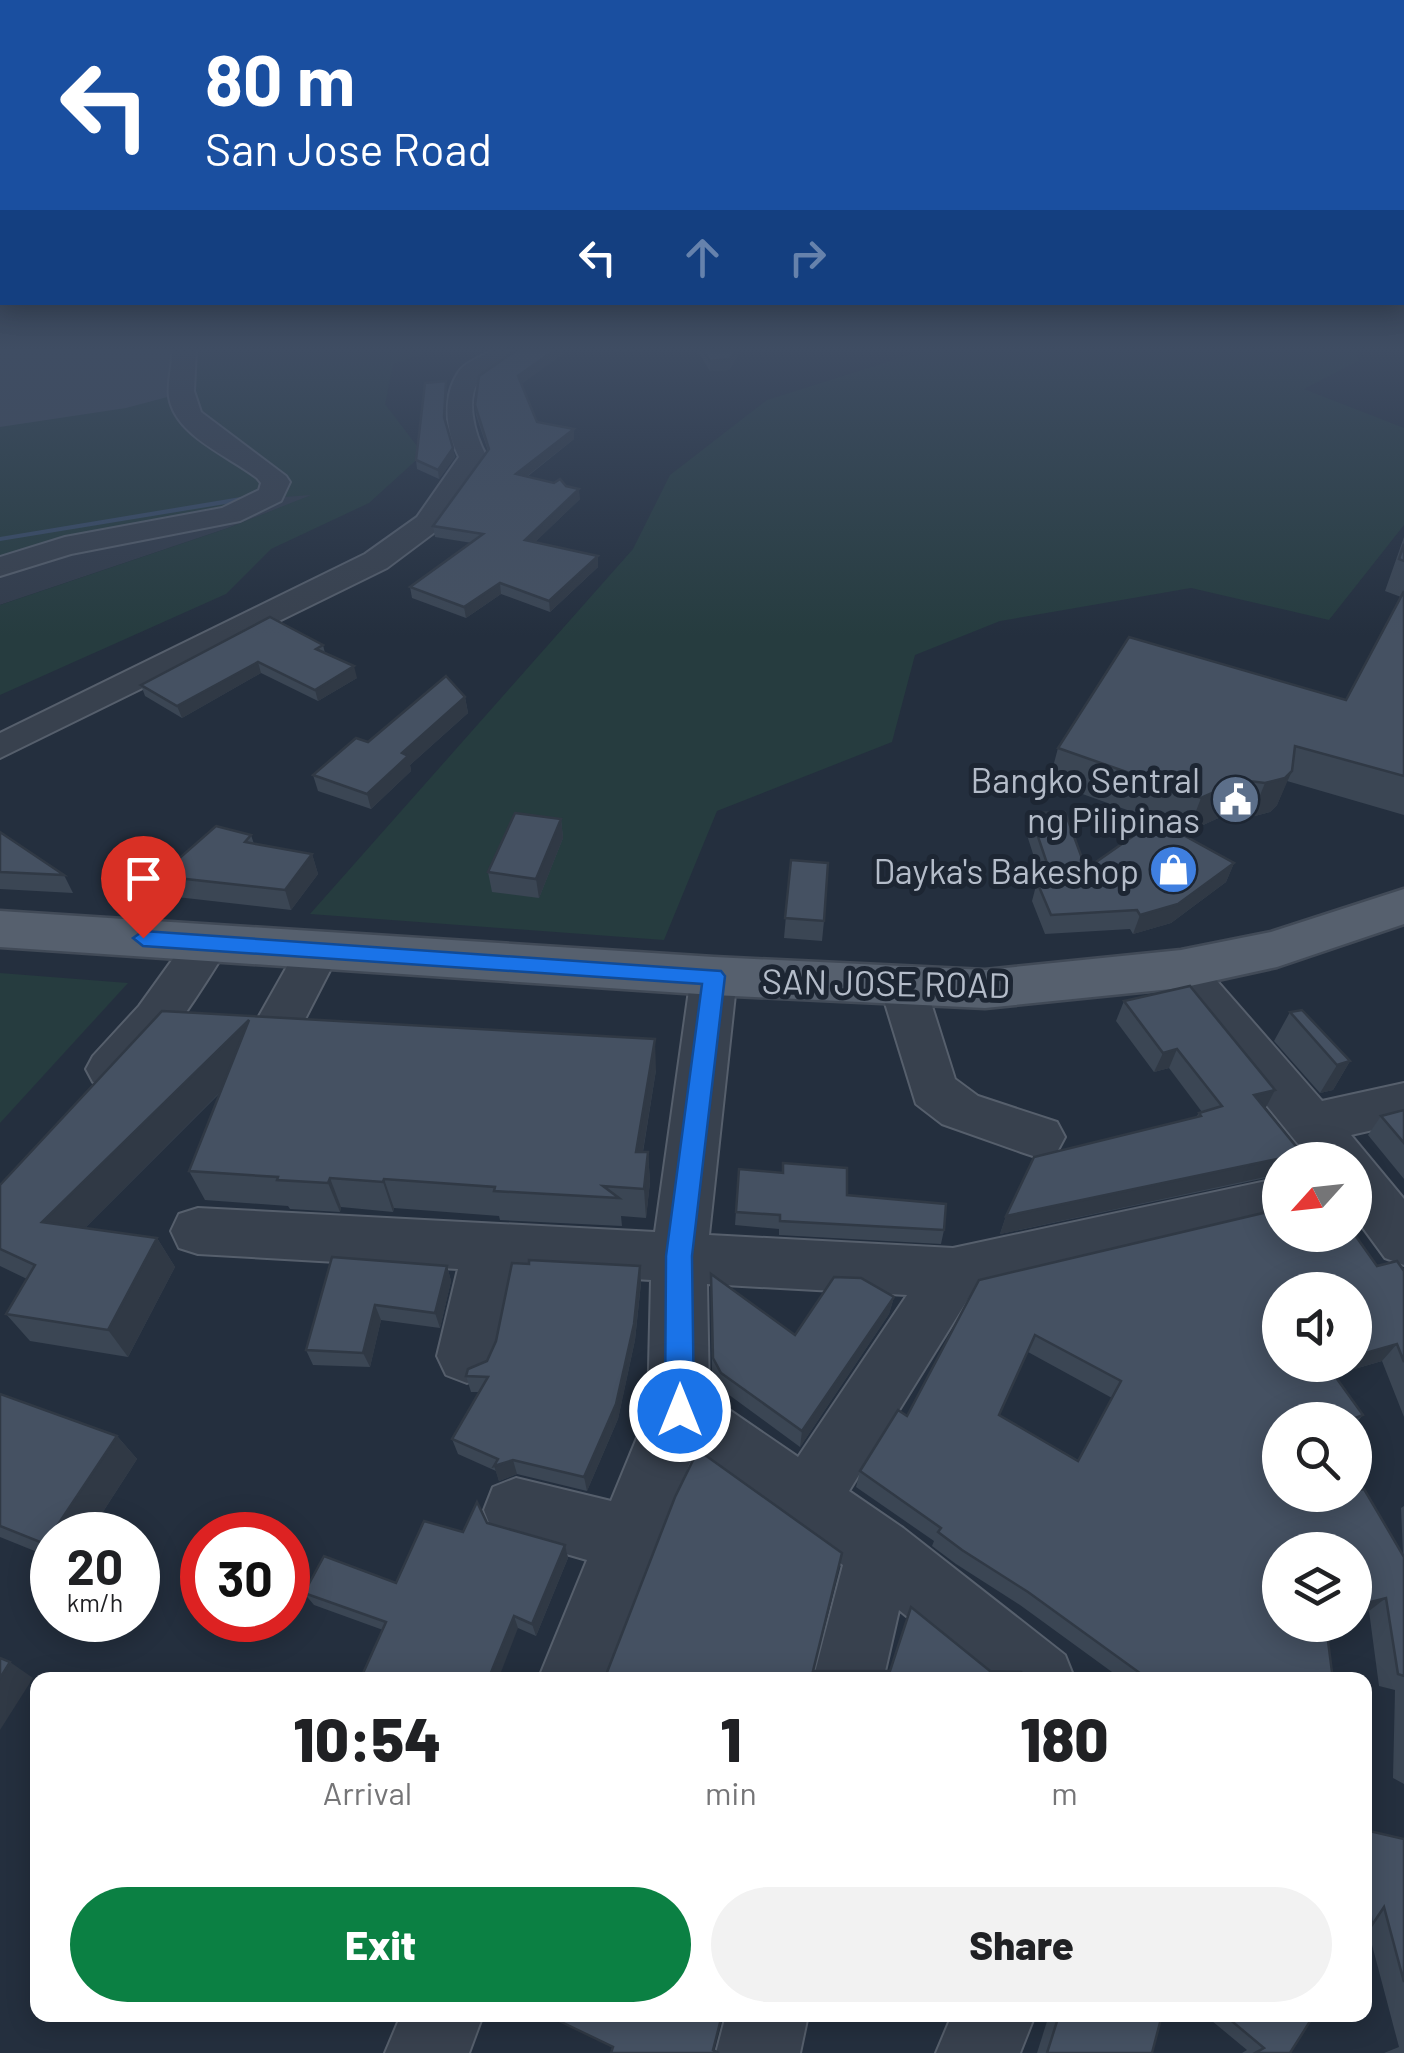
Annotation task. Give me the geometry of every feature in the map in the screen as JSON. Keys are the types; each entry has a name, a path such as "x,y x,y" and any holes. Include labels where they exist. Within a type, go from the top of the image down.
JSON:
{"main road":[{"name":"SAN JOSE ROAD","path":"0,929 714,976 986,988 1180,969 1276,948 1404,906"}],"street":[{"path":"0,567 65,546 230,515 271,495 276,482 265,467 230,445"},
{"path":"0,747 376,562 428,523 472,457 469,445"},
{"path":"78,1104 156,1018 210,942"},
{"path":"156,1018 298,1026 319,949"},
{"path":"1180,969 1326,1142"},
{"path":"576,1672 680,1411 684,1047 714,976"},
{"path":"903,987 934,1090 960,1110 1039,1136"},
{"path":"1367,1142 1404,1102"},
{"path":"1372,1200 1404,1242"},
{"path":"198,1231 953,1273 1262,1204"},
{"path":"467,1356 491,1246"},
{"path":"807,1500 953,1273"},
{"path":"680,1411 880,1551 1030,1672"},
{"path":"516,1510 629,1538"},
{"path":"850,1672 880,1551"},
{"path":"426,2053 439,2022"},
{"path":"758,2053 765,2022"},
{"path":"978,2053 991,2022"}],"shaded area":[{"path":"0,445 320,445 316,494 0,605"}],"green space":[{"path":"0,445 416,445 423,454 369,503 271,549 226,594 0,695 0,605 228,528 311,495 257,499 231,510 0,561"},
{"path":"709,445 1404,445 1404,525 1329,620 1191,588 1000,621 915,655 892,742 717,811 664,940 310,914 633,549 670,475"},
{"path":"0,973 128,983 0,1123"}],"building":[{"path":"418,445 452,445 438,470 416,460"},
{"path":"488,445 554,445 516,474 554,483 560,479 566,486 579,489 525,540 598,556 549,601 500,583 464,607 410,587 483,534 433,526 489,449"},
{"path":"1404,591 1404,776 1295,746 1292,771 1285,778 1265,783 1241,780 1201,798 1058,748 1129,637 1346,700"},
{"path":"270,617 323,645 316,649 354,666 315,690 258,662 177,706 141,685"},
{"path":"446,676 465,697 402,753 408,756 367,794 313,775 356,738 368,742"},
{"path":"1065,812 1086,869 1156,820 1234,863 1178,904 1140,915 1137,910 1051,915 1037,882 1053,881 1030,813"},
{"path":"515,813 561,819 536,879 488,872"},
{"path":"216,826 251,835 245,842 312,854 285,890 159,876"},
{"path":"0,832 64,875 0,872"},
{"path":"791,860 828,863 824,921 785,918"},
{"path":"1190,986 1275,1090 1254,1095 1292,1142 1262,1142 1262,1162 1006,1216 1034,1157 1201,1116 1199,1113 1222,1106 1177,1049 1163,1053 1124,1001"},
{"path":"1302,1010 1350,1061 1337,1065 1290,1012"},
{"path":"162,1011 655,1039 636,1152 648,1152 644,1189 603,1186 619,1198 494,1191 495,1187 384,1179 383,1182 330,1178 328,1183 189,1171 249,1020 42,1222 157,1238 108,1330 6,1314 35,1265 0,1249 0,1185"},
{"path":"1404,1110 1404,1143 1381,1116"},
{"path":"783,1163 847,1168 847,1195 946,1204 944,1230 780,1221 780,1215 736,1212 739,1169 783,1173"},
{"path":"1262,1213 1262,1252 1367,1252 1377,1266 1397,1261 1404,1271 1404,1362 1397,1344 1372,1351 1372,1272 1262,1272 1262,1382 1339,1382 1354,1402 1262,1402 1262,1512 1372,1512 1372,1503 1404,1557 1404,1676 1398,1674 1386,1598 1372,1602 1372,1532 1262,1532 1262,1642 1328,1642 1332,1672 1138,1672 962,1550 938,1532 941,1528 860,1471 898,1410 907,1416 979,1280","holes":["1035,1335 1121,1381 1078,1461 999,1415"]},
{"path":"332,1257 447,1266 435,1313 375,1305 363,1353 306,1350"},
{"path":"529,1260 640,1266 634,1324 616,1404 584,1477 513,1460 494,1466 498,1459 452,1439 488,1377 466,1376 468,1369 487,1361 496,1341 512,1263 529,1264"},
{"path":"711,1274 795,1335 834,1277 861,1278 894,1297 802,1431 721,1373 713,1358"},
{"path":"0,1394 117,1436 66,1512 30,1512 30,1538 0,1526"},
{"path":"698,1450 842,1553 813,1671 890,1671 911,1607 990,1671 1021,1672 607,1672 675,1497"},
{"path":"477,1502 487,1523 565,1545 532,1624 514,1616 491,1672 364,1672 386,1622 310,1595 310,1582 324,1556 396,1583 424,1521 463,1532"},
{"path":"0,1658 10,1662 0,1678"},
{"path":"1372,1832 1404,1839 1404,1982 1384,1907 1372,1925"},
{"path":"561,2022 720,2022 713,2050 719,2053 611,2053 613,2047"},
{"path":"1057,2022 1160,2022 1152,2053 1047,2053"},
{"path":"1233,2022 1310,2022 1290,2053 1255,2053 1264,2048"}],"waterway":[{"path":"0,539 253,497"}],"place":[{"name":"Bangko Sentral ng Pilipinas","path":"1235,799"},
{"name":"Dayka's Bakeshop","path":"1174,870"}],"route":[{"path":"143,938 714,976 679,1256 680,1411"}]}
